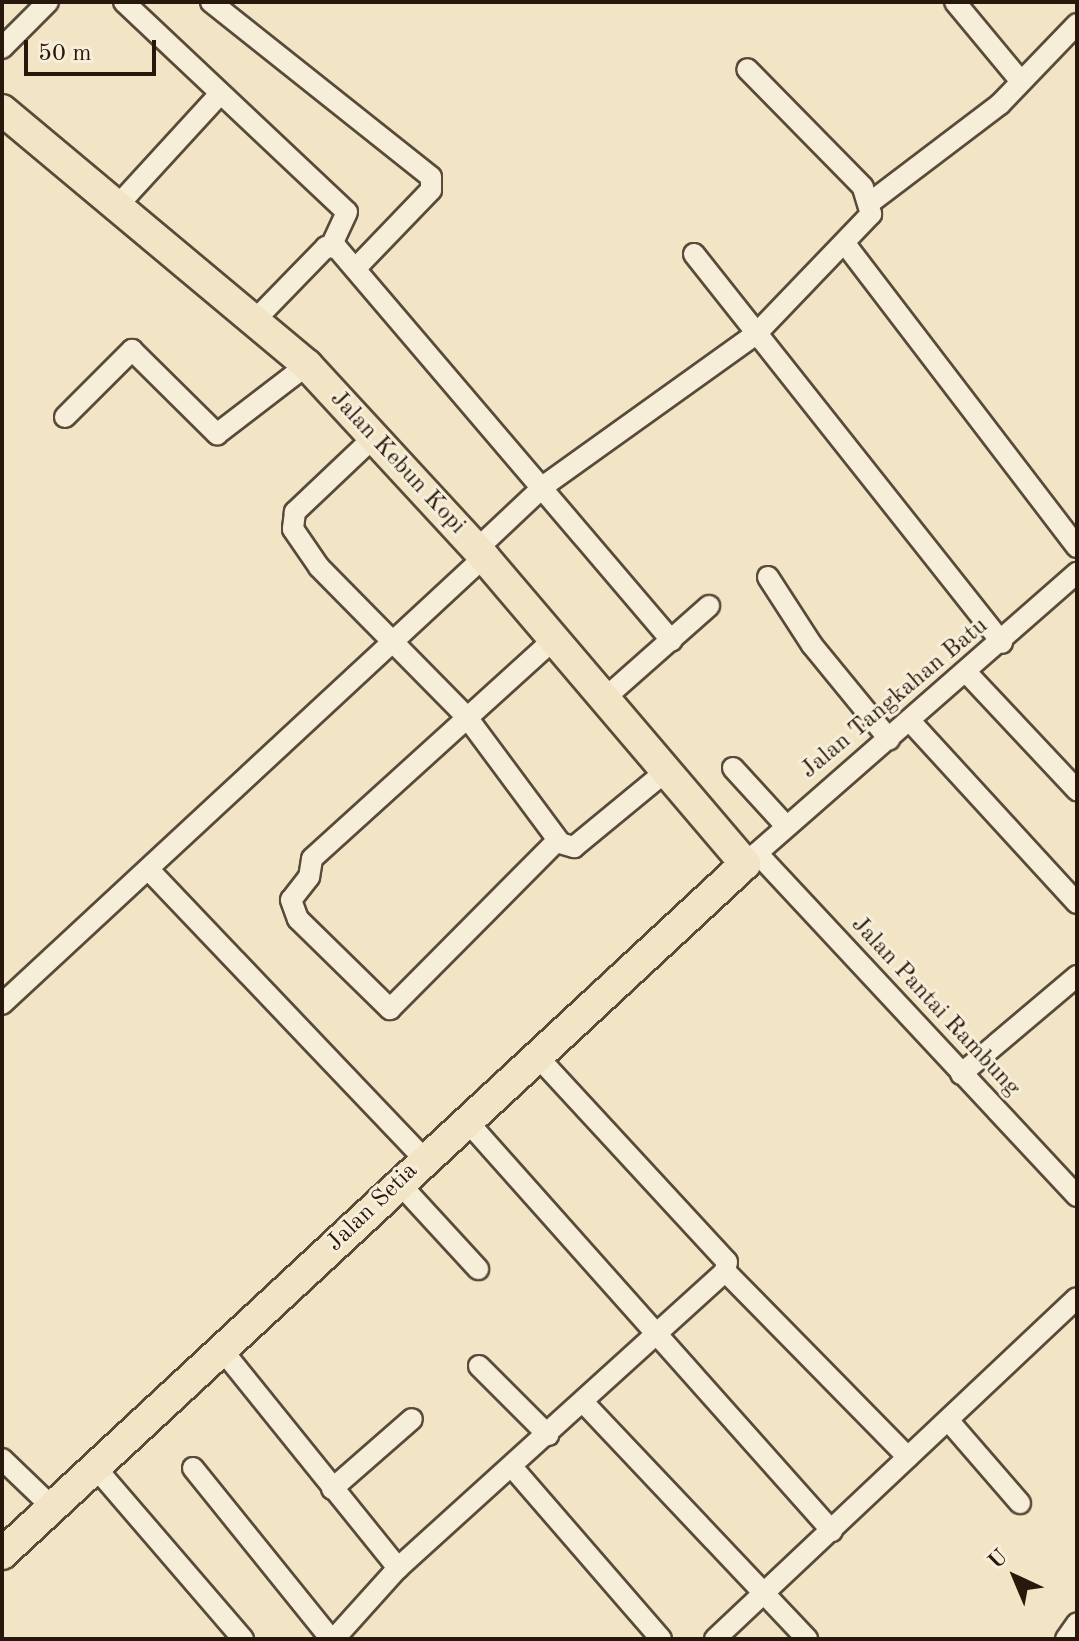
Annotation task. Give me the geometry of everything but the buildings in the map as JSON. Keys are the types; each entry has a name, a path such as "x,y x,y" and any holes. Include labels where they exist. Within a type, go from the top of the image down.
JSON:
{"main road":[{"name":"Jalan Kebun Kopi","path":"2,110 120,203 307,365 480,554 665,772 751,858"},
{"name":"Jalan Setia","path":"2,1554 751,858"}],"street":[{"path":"2,48 48,2"},
{"path":"124,2 219,95 347,212 331,246 255,320"},
{"path":"211,2 431,177 431,190 357,267"},
{"path":"955,2 1018,78"},
{"path":"871,202 1000,104 1018,78 1077,24"},
{"path":"2,1004 399,643 545,485 757,333 846,245 871,214 871,202 747,69"},
{"path":"120,203 219,95"},
{"path":"846,245 1077,547"},
{"path":"331,246 357,267 545,485 672,641"},
{"path":"694,254 1002,643"},
{"path":"65,417 132,350 217,434 307,365"},
{"path":"373,438 291,521 319,567 399,643 466,716 559,841 574,847 665,772"},
{"name":"Jalan Tangkahan Batu","path":"751,858 1002,643 1077,573"},
{"path":"768,577 812,645 889,739"},
{"path":"605,698 709,606"},
{"path":"552,641 312,859 308,880 291,900 293,913 388,1010 559,841"},
{"path":"967,673 1077,790"},
{"path":"910,721 1077,903"},
{"path":"733,768 786,826"},
{"name":"Jalan Pantai Rambung","path":"751,858 1077,1196"},
{"path":"149,870 424,1159"},
{"path":"961,1074 1077,976"},
{"path":"193,1468 332,1639 398,1568 513,1468 725,1271 727,1262 537,1056"},
{"path":"467,1121 660,1331 832,1531"},
{"path":"399,1183 478,1269"},
{"path":"725,1271 908,1457"},
{"path":"715,1639 1077,1298"},
{"path":"223,1351 398,1568"},
{"path":"479,1366 548,1435"},
{"path":"584,1403 807,1639"},
{"path":"332,1489 412,1419"},
{"path":"948,1420 1020,1503"},
{"path":"2,1459 51,1506"},
{"path":"95,1467 243,1639"},
{"path":"513,1468 661,1639"},
{"path":"1066,1639 1077,1623"}]}
